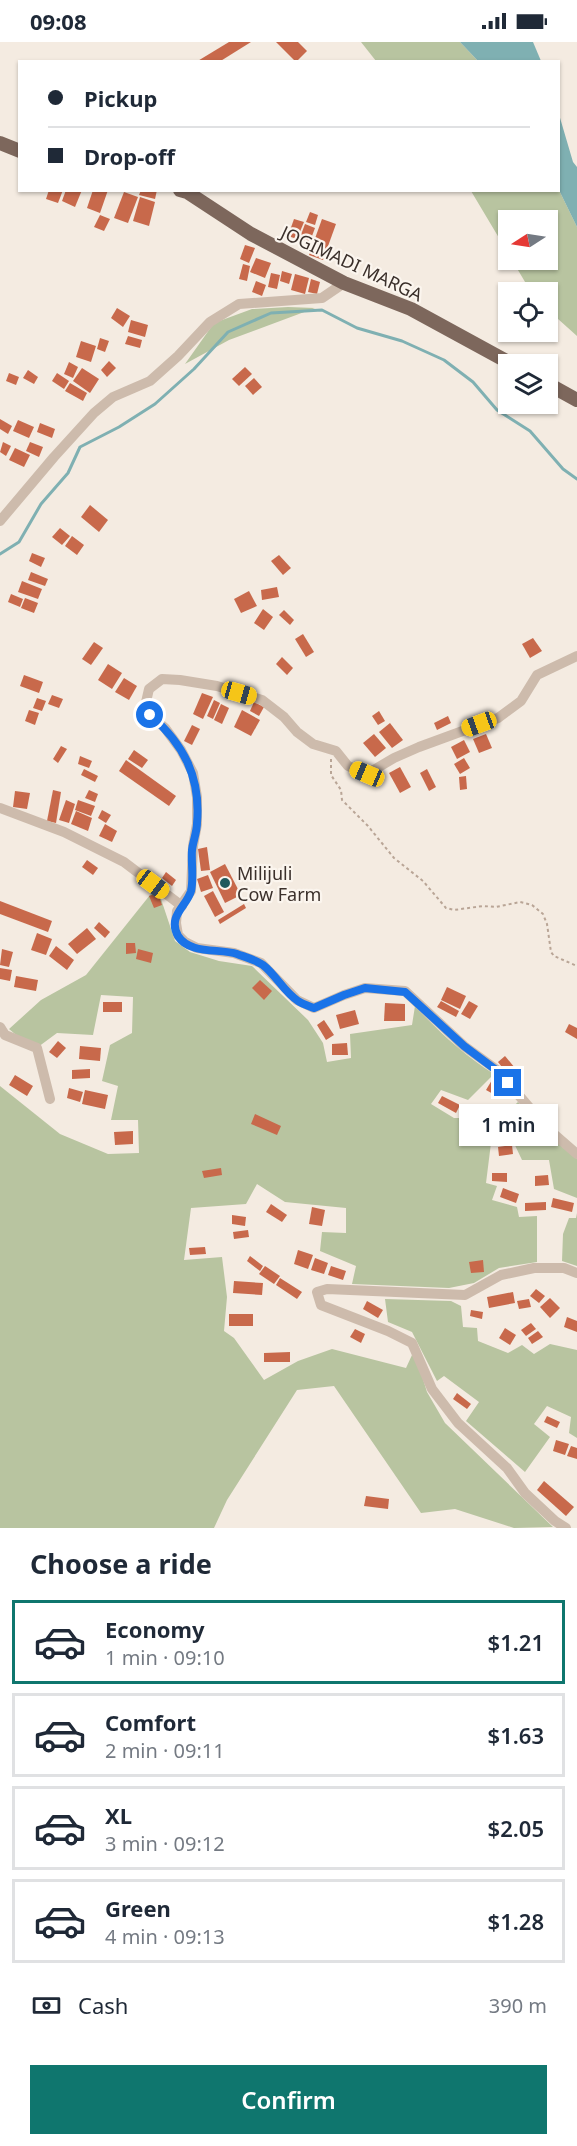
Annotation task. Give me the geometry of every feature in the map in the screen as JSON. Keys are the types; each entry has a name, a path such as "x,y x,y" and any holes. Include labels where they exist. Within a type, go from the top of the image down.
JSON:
{"main road":[{"path":"0,143 18,150"},
{"name":"JOGIMADI MARGA","path":"187,192 251,234 344,283 411,309 498,356"},
{"path":"558,390 577,400"}],"street":[{"path":"0,521 94,413 113,397 150,381 178,356 210,322 239,304 322,298 344,283"},
{"path":"577,656 537,675 521,701 498,718 411,751 367,774 348,766 336,751 313,744 262,700 216,686 162,679 149,689 146,702 150,715 165,728 181,750 193,773 197,797 191,891 177,911 178,935 184,942 210,951 234,953 261,963 297,1000 314,1008 365,988 405,992 464,1046 496,1070 547,1128 577,1154"},
{"path":"0,808 64,832 124,862 182,906"},
{"path":"0,1027 5,1035 37,1048 50,1099"},
{"path":"566,1528 555,1521 525,1493 507,1468 458,1423 432,1389 412,1343 388,1331 321,1305 317,1292 327,1289 465,1295 501,1275 534,1268 564,1268 577,1273"}],"path":[{"path":"336,751 330,762 331,774 341,790 342,800 368,826 394,858 423,880 446,908 454,910 483,906 496,907 520,902 532,905 543,914 547,924 551,952 554,956 577,966"}],"green space":[{"path":"361,42 460,42 477,60 375,60"},
{"path":"472,192 560,192 577,227 577,336 558,319 558,282 525,282 518,270 558,270 558,210 498,210 498,236"},
{"path":"315,308 229,340 185,364 214,323 252,309"},
{"path":"154,890 159,893 175,941 190,952 219,961 252,966 308,1020 323,1043 327,1062 351,1058 350,1034 412,1025 415,1006 452,1043 494,1074 468,1100 441,1090 431,1104 454,1118 485,1118 491,1143 486,1183 497,1186 492,1200 517,1207 519,1217 537,1216 537,1262 499,1268 474,1283 449,1288 352,1284 356,1266 320,1251 322,1232 346,1233 346,1208 285,1202 257,1184 246,1204 191,1208 184,1260 222,1257 227,1297 224,1331 234,1338 264,1380 298,1361 332,1349 406,1368 412,1355 418,1363 427,1392 445,1423 553,1527 514,1528 455,1509 421,1513 334,1386 297,1390 227,1500 214,1528 0,1528 0,1086 60,1134 108,1154 139,1153 138,1120 111,1120 118,1086 102,1081 110,1045 132,1033 133,997 101,995 93,1035 57,1033 34,1050 9,1029 41,1000 86,975"},
{"path":"518,1102 554,1140 577,1159 577,1198 554,1189 549,1160 522,1160 505,1121 505,1114"},
{"path":"577,1213 577,1266 562,1261 563,1234 569,1218 576,1218"},
{"path":"385,1299 451,1301 461,1306 463,1327 477,1328 478,1341 508,1353 522,1345 534,1354 550,1344 577,1350 577,1438 569,1433 571,1417 547,1406 534,1424 550,1437 525,1472 466,1421 479,1402 444,1376 437,1381 412,1332 388,1322"}],"water":[{"path":"460,42 533,42 541,60 477,60"},
{"path":"560,118 573,162 577,167 577,227 560,192"}],"building":[{"path":"229,42 251,42 222,60 199,60"},
{"path":"276,42 298,42 307,51 298,60 294,60"},
{"path":"48,192 62,192 58,203 46,199"},
{"path":"65,192 81,192 75,207 62,201"},
{"path":"92,192 107,192 100,213 87,208"},
{"path":"124,192 138,197 128,223 114,218"},
{"path":"140,192 157,192 155,199 139,195"},
{"path":"140,197 155,202 149,226 133,221"},
{"path":"310,212 318,215 315,225 306,222"},
{"path":"100,215 110,219 104,231 94,227"},
{"path":"294,219 304,222 297,239 288,236"},
{"path":"322,219 336,224 323,260 309,255"},
{"path":"305,224 315,228 309,244 299,240"},
{"path":"245,245 255,248 249,263 240,259"},
{"path":"256,258 271,263 265,278 250,272"},
{"path":"243,264 250,266 247,281 239,279"},
{"path":"282,271 292,274 289,284 280,281"},
{"path":"271,273 280,275 277,289 268,287"},
{"path":"295,274 309,278 305,294 291,290"},
{"path":"311,279 320,282 317,294 308,292"},
{"path":"256,281 266,285 262,296 252,292"},
{"path":"117,308 130,316 123,327 111,318"},
{"path":"131,320 148,325 145,337 128,332"},
{"path":"128,336 142,340 140,348 125,344"},
{"path":"100,338 109,341 105,352 97,349"},
{"path":"81,341 96,346 91,362 76,357"},
{"path":"109,361 116,368 107,377 101,370"},
{"path":"69,362 78,367 73,378 64,374"},
{"path":"245,367 252,374 239,386 232,379"},
{"path":"82,368 99,379 90,393 73,381"},
{"path":"28,370 38,377 34,384 23,378"},
{"path":"9,373 19,377 16,385 6,381"},
{"path":"57,373 69,381 64,389 52,381"},
{"path":"254,378 262,387 253,395 245,386"},
{"path":"70,383 87,393 83,401 65,391"},
{"path":"0,419 12,426 8,434 0,429"},
{"path":"18,420 34,427 29,438 13,431"},
{"path":"40,423 55,429 52,438 37,432"},
{"path":"3,442 11,446 6,456 0,452"},
{"path":"30,442 43,447 39,457 26,451"},
{"path":"15,448 30,455 24,467 9,460"},
{"path":"90,505 108,520 99,532 81,517"},
{"path":"60,528 70,536 62,545 52,537"},
{"path":"72,536 84,545 77,555 65,546"},
{"path":"32,553 45,558 41,567 29,561"},
{"path":"279,555 291,568 283,575 271,561"},
{"path":"31,572 48,579 45,586 28,580"},
{"path":"22,581 42,589 38,599 18,592"},
{"path":"277,587 279,597 262,600 261,590"},
{"path":"249,591 257,606 241,613 234,599"},
{"path":"11,594 23,599 20,607 8,602"},
{"path":"25,598 38,603 34,613 21,608"},
{"path":"263,609 273,617 264,630 254,623"},
{"path":"284,610 294,620 290,625 279,615"},
{"path":"303,634 314,652 306,657 295,639"},
{"path":"533,638 542,651 530,658 522,644"},
{"path":"94,642 103,648 91,665 82,659"},
{"path":"282,657 293,668 287,675 276,664"},
{"path":"108,664 122,673 112,689 98,680"},
{"path":"24,675 43,682 39,693 20,686"},
{"path":"124,678 137,686 129,700 115,692"},
{"path":"202,693 213,697 203,719 193,714"},
{"path":"52,695 63,699 59,708 48,704"},
{"path":"37,698 46,701 42,711 33,708"},
{"path":"214,700 220,703 213,719 207,716"},
{"path":"254,702 264,707 259,716 250,711"},
{"path":"221,704 229,708 222,724 214,720"},
{"path":"29,710 39,713 35,725 25,721"},
{"path":"242,710 260,720 251,736 234,727"},
{"path":"379,711 385,721 378,725 372,716"},
{"path":"448,716 451,723 437,730 434,723"},
{"path":"390,723 403,740 392,748 379,732"},
{"path":"192,725 200,729 192,745 184,741"},
{"path":"374,734 386,748 375,757 363,743"},
{"path":"486,734 492,748 479,753 473,739"},
{"path":"464,740 470,752 457,759 451,747"},
{"path":"61,746 67,749 58,763 53,759"},
{"path":"134,750 148,760 142,768 128,759"},
{"path":"80,756 92,761 89,768 78,764"},
{"path":"464,758 470,768 460,774 454,764"},
{"path":"126,760 176,796 169,806 119,771"},
{"path":"400,767 411,787 400,793 389,773"},
{"path":"84,769 98,776 95,782 81,775"},
{"path":"427,769 436,787 429,791 420,773"},
{"path":"466,776 467,789 460,790 459,777"},
{"path":"53,790 61,792 56,823 47,821"},
{"path":"89,790 98,794 95,802 85,798"},
{"path":"15,791 30,793 27,809 13,807"},
{"path":"66,800 75,804 69,823 59,820"},
{"path":"78,800 95,806 91,816 75,810"},
{"path":"102,810 111,815 106,823 98,818"},
{"path":"76,811 92,818 88,831 71,824"},
{"path":"105,824 117,831 112,842 99,836"},
{"path":"207,847 210,870 201,871 198,849"},
{"path":"87,860 98,868 93,875 82,867"},
{"name":"Milijuli Cow Farm","path":"225,864 241,895 225,903 210,872"},
{"path":"166,872 176,880 172,886 162,878"},
{"path":"208,875 213,888 201,892 197,879"},
{"path":"213,891 224,912 215,917 204,896"},
{"path":"158,893 162,905 154,908 149,896"},
{"path":"0,901 52,921 48,932 0,914"},
{"path":"244,904 246,908 220,924 218,920"},
{"path":"99,922 110,932 105,938 94,928"},
{"path":"87,928 96,939 77,954 68,944"},
{"path":"37,933 52,939 46,955 31,950"},
{"path":"126,943 135,943 136,953 126,954"},
{"path":"56,946 74,960 67,970 49,956"},
{"path":"2,949 13,952 9,967 0,965"},
{"path":"138,949 153,953 151,963 136,959"},
{"path":"0,968 12,970 10,981 0,979"},
{"path":"16,976 38,980 36,991 14,987"},
{"path":"260,980 272,991 264,1000 252,988"},
{"path":"447,987 466,996 460,1009 441,1000"},
{"path":"441,1001 459,1011 456,1017 437,1007"},
{"path":"469,1001 478,1006 470,1019 461,1014"},
{"path":"103,1002 122,1002 122,1012 103,1012"},
{"path":"385,1003 405,1004 405,1021 384,1021"},
{"path":"355,1010 359,1024 340,1029 336,1015"},
{"path":"324,1020 334,1035 326,1040 317,1025"},
{"path":"569,1024 577,1028 577,1039 565,1032"},
{"path":"58,1041 66,1048 57,1058 49,1052"},
{"path":"347,1043 348,1055 332,1055 332,1044"},
{"path":"80,1046 101,1048 100,1061 79,1059"},
{"path":"505,1056 515,1068 508,1075 498,1062"},
{"path":"90,1069 90,1078 72,1079 72,1070"},
{"path":"15,1075 33,1086 27,1096 9,1085"},
{"path":"492,1080 501,1086 495,1095 486,1090"},
{"path":"69,1088 83,1092 80,1102 67,1098"},
{"path":"85,1090 108,1095 105,1109 82,1104"},
{"path":"442,1096 460,1105 456,1113 438,1103"},
{"path":"255,1114 281,1126 277,1135 251,1124"},
{"path":"133,1131 133,1144 115,1145 114,1132"},
{"path":"512,1145 513,1154 499,1156 498,1147"},
{"path":"221,1168 222,1175 204,1178 202,1171"},
{"path":"492,1173 507,1173 507,1182 492,1181"},
{"path":"548,1175 549,1185 535,1186 535,1176"},
{"path":"503,1188 519,1194 516,1203 500,1197"},
{"path":"553,1198 574,1203 572,1212 551,1207"},
{"path":"546,1202 546,1210 525,1211 525,1203"},
{"path":"271,1204 287,1215 282,1222 266,1212"},
{"path":"312,1207 325,1210 322,1226 309,1224"},
{"path":"232,1215 246,1217 245,1226 232,1224"},
{"path":"248,1230 249,1237 234,1239 233,1232"},
{"path":"205,1247 206,1254 190,1255 189,1248"},
{"path":"298,1250 313,1255 308,1269 294,1264"},
{"path":"250,1256 263,1266 260,1271 247,1261"},
{"path":"315,1258 328,1263 324,1274 311,1270"},
{"path":"483,1260 484,1272 471,1273 469,1262"},
{"path":"265,1266 280,1276 274,1284 259,1274"},
{"path":"331,1266 346,1271 343,1280 328,1275"},
{"path":"280,1278 302,1292 297,1299 276,1285"},
{"path":"234,1281 263,1283 262,1295 233,1293"},
{"path":"536,1289 545,1296 539,1303 530,1296"},
{"path":"513,1292 515,1303 489,1308 487,1297"},
{"path":"550,1298 560,1308 550,1318 540,1307"},
{"path":"529,1299 531,1307 519,1309 517,1301"},
{"path":"367,1301 383,1310 378,1318 363,1309"},
{"path":"471,1310 483,1312 482,1319 470,1316"},
{"path":"229,1314 253,1314 253,1326 229,1326"},
{"path":"567,1317 577,1321 577,1332 564,1327"},
{"path":"531,1323 536,1329 526,1336 521,1330"},
{"path":"505,1328 516,1335 510,1345 499,1338"},
{"path":"355,1329 365,1334 361,1343 350,1337"},
{"path":"538,1331 543,1337 532,1344 528,1338"},
{"path":"290,1352 290,1362 264,1362 264,1353"},
{"path":"457,1393 471,1404 467,1409 453,1399"},
{"path":"547,1416 560,1422 557,1428 544,1422"},
{"path":"556,1440 569,1444 565,1455 553,1451"},
{"path":"571,1446 577,1448 577,1459 567,1456"},
{"path":"544,1481 574,1507 566,1516 537,1490"},
{"path":"366,1496 389,1499 388,1509 364,1506"}],"waterway":[{"path":"0,554 19,542 41,504 68,473 80,447 119,427 155,404 194,369 228,332 271,313 322,310 357,328 402,341 444,360 473,382 497,410 530,431 563,469 577,479"}],"place":[{"name":"Milijuli Cow Farm","path":"225,883"}],"route":[{"path":"150,715 165,728 181,750 193,773 197,797 198,812 193,846 191,891 177,911 178,935 184,942 210,951 234,953 261,963 297,1000 314,1008 365,988 405,992 508,1083"}]}
